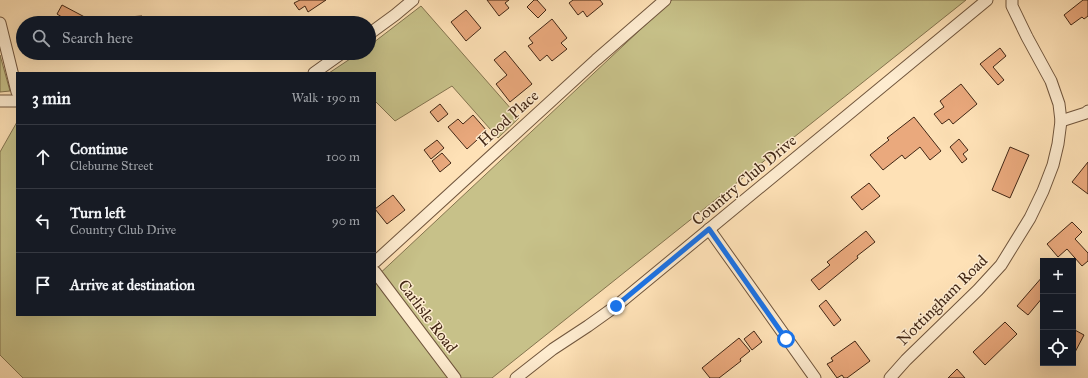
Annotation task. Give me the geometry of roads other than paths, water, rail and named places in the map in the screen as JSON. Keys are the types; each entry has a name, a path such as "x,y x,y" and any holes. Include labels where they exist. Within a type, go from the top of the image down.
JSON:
{"street":[{"path":"376,29 413,0"},
{"name":"Hood Place","path":"376,261 584,71 665,0"},
{"name":"Country Club Drive","path":"516,378 553,349 616,306 987,0"},
{"name":"Nottingham Road","path":"890,378 1001,265 1030,218 1053,165 1061,121 1059,104 1051,81 1012,6 1012,0"},
{"path":"0,23 16,88"},
{"path":"315,72 332,60"},
{"path":"0,101 16,101"},
{"path":"1061,121 1088,111"},
{"path":"709,229 815,378"},
{"name":"Carlisle Road","path":"376,273 455,378"}]}
